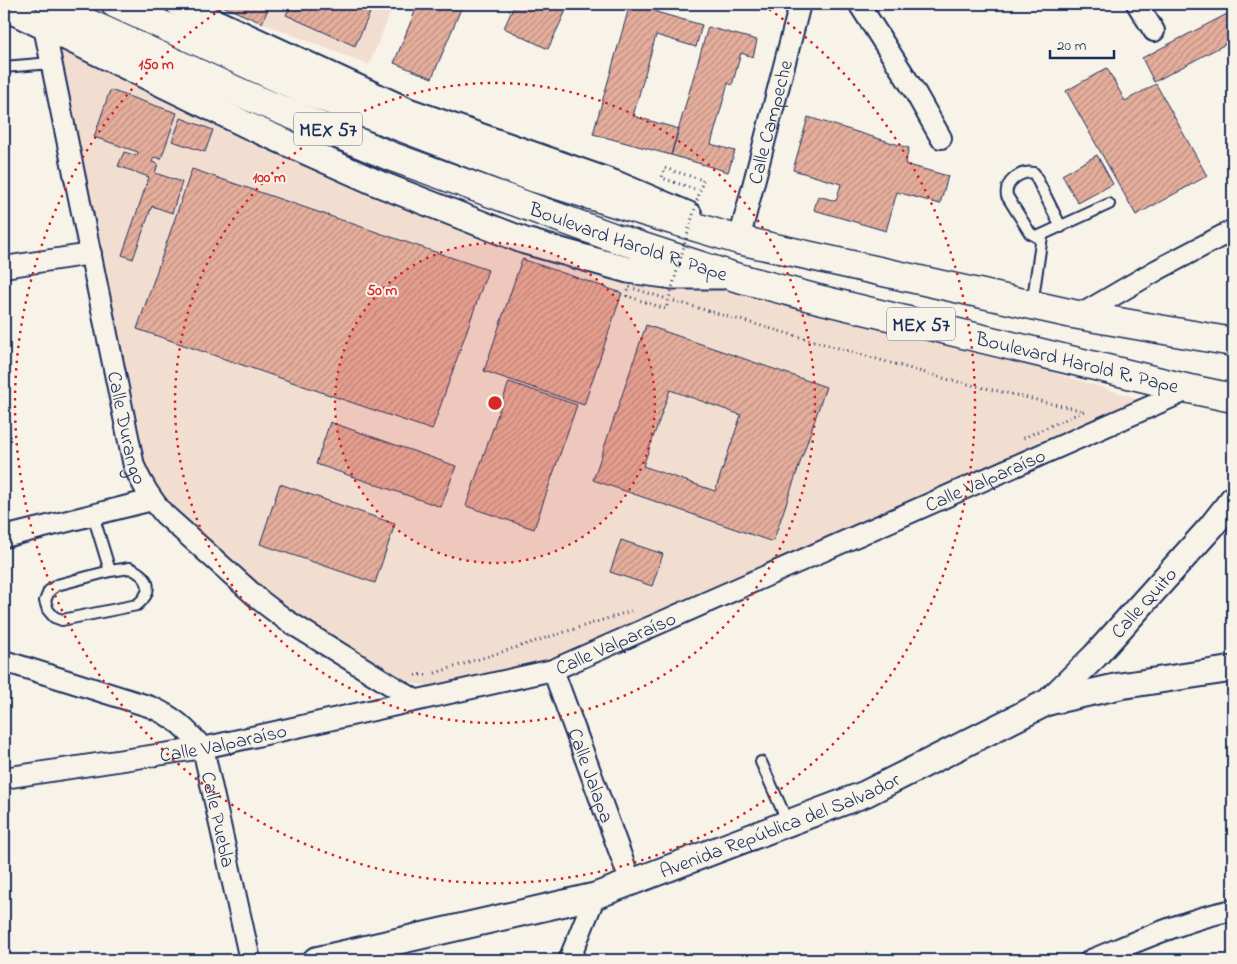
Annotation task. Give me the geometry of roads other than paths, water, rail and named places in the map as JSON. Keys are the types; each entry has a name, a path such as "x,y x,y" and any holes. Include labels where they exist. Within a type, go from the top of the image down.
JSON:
{"highway":[{"name":"Boulevard Harold R. Pape","path":"116,4 310,92 535,178 622,205 738,240 1080,315 1233,342"},
{"name":"Boulevard Harold R. Pape","path":"48,15 82,20 241,92 390,156 612,237 735,277 814,298 1233,398"}],"street":[{"path":"179,4 408,111 616,184 682,211 738,240"},
{"name":"Calle Campeche","path":"738,240 800,4"},
{"path":"859,4 915,92 941,138"},
{"path":"1137,4 1154,31"},
{"path":"4,8 48,15 249,126 377,183 525,241 628,270 673,276 735,277"},
{"name":"Calle Durango","path":"48,15 51,63 134,466 141,483 152,500 179,528 260,601 286,620 415,700"},
{"path":"1080,315 1157,270 1233,230"},
{"path":"4,267 91,254"},
{"name":"Calle Valparaíso","path":"4,778 203,748 553,670 1190,389"},
{"name":"Calle Quito","path":"1048,702 1095,656 1211,527 1233,499"},
{"path":"4,536 152,500"},
{"name":"Calle Puebla","path":"4,662 151,706 185,727 203,748 250,960"},
{"name":"Calle Jalapa","path":"553,670 631,883"},
{"name":"Avenida República del Salvador","path":"316,960 595,896 865,794 1048,702 1120,686 1233,670"},
{"path":"570,960 595,896"},
{"path":"1091,960 1181,924 1233,910"}],"lane":[{"path":"4,67 51,63"},
{"path":"1061,228 1034,173 1026,172 1009,182 1006,191 1007,196 1033,236 1042,236 1061,228 1108,204"},
{"path":"1032,305 1042,236"},
{"path":"93,514 110,571"},
{"path":"130,568 139,572 147,584 148,590 144,599 137,605 62,620 54,617 48,610 45,602 49,591 57,585 110,571 130,568"},
{"path":"761,762 788,823"}]}
